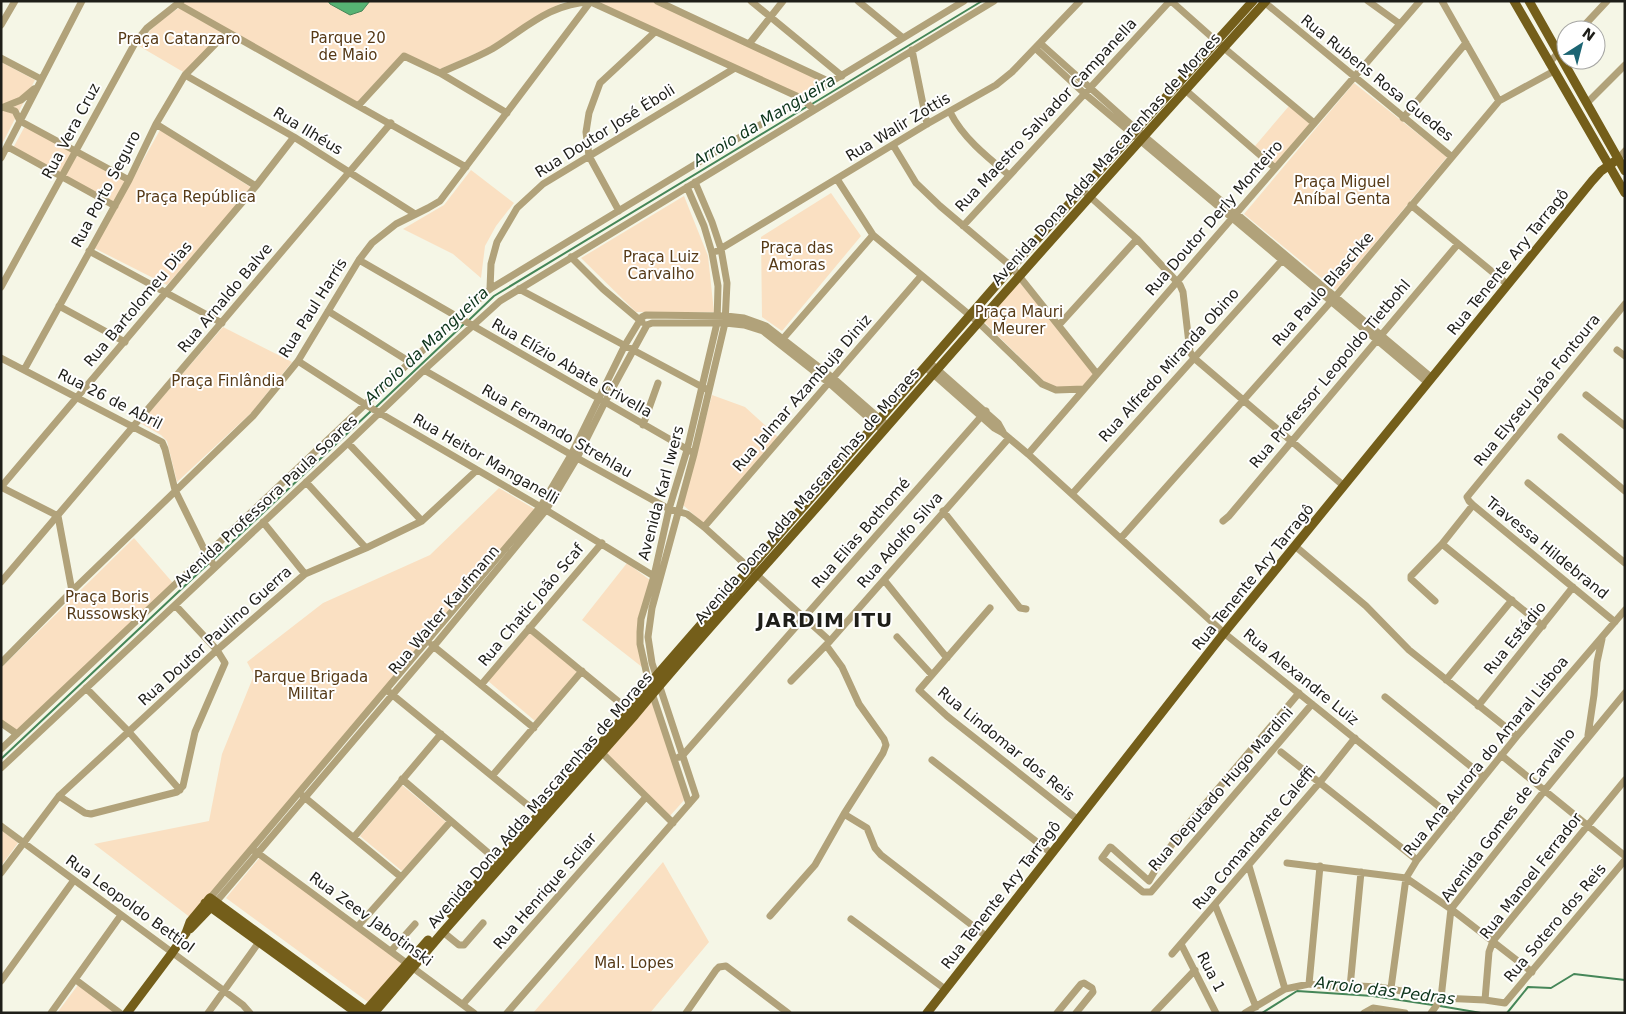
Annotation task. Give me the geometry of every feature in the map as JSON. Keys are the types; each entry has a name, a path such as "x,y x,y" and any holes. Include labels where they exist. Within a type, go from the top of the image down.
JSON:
{"main road":[{"name":"Avenida Dona Adda Mascarenhas de Moraes","path":"632,713 656,675 1012,267 1253,1"},
{"path":"1514,1 1625,193"},
{"name":"Avenida Dona Adda Mascarenhas de Moraes","path":"366,1012 410,965 632,713 653,694 934,371 1265,2"},
{"path":"1530,2 1556,49"},
{"path":"1568,70 1625,171"},
{"name":"Rua Tenente Ary Tarragô","path":"926,1013 1224,632 1592,181 1608,165 1618,159"},
{"name":"Avenida Dona Adda Mascarenhas de Moraes","path":"410,965 443,932 500,863"},
{"path":"210,903 259,942 366,1012"},
{"path":"210,903 366,1012"},
{"name":"Rua Walter Kaufmann","path":"127,1013 172,953 186,932 190,922 210,903"}],"street":[{"path":"2,20 15,1"},
{"path":"1,158 82,1"},
{"path":"657,1 830,82"},
{"path":"751,1 842,76"},
{"path":"749,44 783,1"},
{"path":"858,1 903,38"},
{"name":"Avenida Professora Paula Soares","path":"1,749 211,561 373,409 424,370 490,289 619,211 808,105 912,50 981,4 994,1"},
{"name":"Rua Walir Zottis","path":"712,253 927,124 996,85 1012,72 1080,1"},
{"path":"1171,1 1314,123"},
{"name":"Rua Maestro Salvador Campanella","path":"962,226 1171,1"},
{"path":"1368,1 1400,24"},
{"name":"Rua Doutor Derly Monteiro","path":"1028,454 1420,1"},
{"path":"1442,1 1499,101"},
{"path":"1589,20 1607,1"},
{"path":"179,2 227,32 466,167"},
{"name":"Rua Vera Cruz","path":"1,287 135,43 148,28 179,2"},
{"path":"440,73 491,49 545,14 570,4 591,2 735,68 808,105"},
{"name":"Rua Paul Harris","path":"1,663 175,490 253,416 298,362 359,260 372,243 396,224 440,201 591,2"},
{"name":"Avenida Professora Paula Soares","path":"1,768 175,605 211,561 262,522 348,443 410,362 465,322 695,182 808,105 830,82 963,2"},
{"name":"Rua Rubens Rosa Guedes","path":"1265,2 1354,78 1452,157"},
{"name":"Rua Porto Seguro","path":"24,370 129,180 156,124 185,75 227,32"},
{"path":"619,211 589,156 586,132 588,113 600,83 655,32"},
{"path":"1404,118 1466,43"},
{"path":"1037,46 1134,132 1430,380"},
{"path":"912,50 927,124"},
{"path":"358,106 404,56 440,73 507,113"},
{"name":"Rua Paulo Blaschke","path":"1121,538 1333,299 1499,101 1551,67 1556,57"},
{"path":"1,58 41,79"},
{"path":"1587,103 1625,65"},
{"name":"Rua Doutor José Éboli","path":"490,289 491,264 497,242 517,208 543,184 735,68"},
{"name":"Rua Ilhéus","path":"185,75 294,137 415,214"},
{"path":"3,108 15,104 27,96 41,79"},
{"path":"1178,84 1275,168"},
{"path":"3,108 15,111 20,121 129,180"},
{"path":"950,112 971,141 1009,175"},
{"path":"156,124 256,186"},
{"name":"Rua Arnaldo Balve","path":"1,582 392,124"},
{"name":"Rua Bartolomeu Dias","path":"1,487 256,186 294,137"},
{"path":"893,145 916,182 962,226 1020,275 1097,374"},
{"path":"5,147 115,206"},
{"path":"1618,159 1625,151"},
{"path":"837,179 872,235 978,322 1042,384 1056,390 1084,389"},
{"name":"Avenida Karl Iwers","path":"689,804 649,684 640,644 640,632 641,619 679,511 706,389 726,320 727,283 721,249 695,182"},
{"name":"Avenida Karl Iwers","path":"687,187 704,226 712,253 718,286 717,320 706,389"},
{"path":"1082,190 1137,239 1182,288 1190,352 1194,358 1344,486"},
{"path":"1411,205 1507,284"},
{"path":"781,340 872,235"},
{"path":"1059,325 1137,239"},
{"name":"Rua Professor Leopoldo Tietbohl","path":"1223,520 1229,516 1458,244"},
{"path":"89,251 222,323"},
{"path":"571,257 603,289 647,325 652,323 744,318 766,326 886,428"},
{"name":"Rua Alfredo Miranda Obino","path":"1072,494 1284,258"},
{"name":"Rua Elízio Abate Crivella","path":"359,260 691,452"},
{"name":"Rua Jalmar Azambuja Diniz","path":"704,527 921,276"},
{"path":"519,289 706,389"},
{"name":"Rua Elyseu João Fontoura","path":"1470,493 1625,304"},
{"path":"60,306 125,342"},
{"path":"328,311 410,362"},
{"path":"639,320 646,315 717,320"},
{"name":"Rua Walter Kaufmann","path":"210,903 258,854 302,796 543,508 574,457 625,345 639,320"},
{"name":"Rua Walter Kaufmann","path":"601,400 647,325"},
{"path":"1617,350 1625,356"},
{"name":"Rua 26 de Abril","path":"1,358 160,440 164,444 175,490 211,561"},
{"name":"Rua Heitor Manganelli","path":"298,362 373,409 602,543 657,578"},
{"name":"Rua Alexandre Luiz","path":"927,365 984,414 994,428 1028,454 1224,632 1452,817"},
{"name":"Rua Fernando Strehlau","path":"424,370 668,509 679,511"},
{"path":"644,425 658,383"},
{"path":"1586,395 1625,426"},
{"name":"Rua Elias Bothomé","path":"675,759 683,755 984,414"},
{"path":"1561,437 1625,491"},
{"name":"Rua Adolfo Silva","path":"792,682 1009,438"},
{"path":"348,443 422,521"},
{"name":"Avenida Karl Iwers","path":"689,804 696,796 650,656 648,637 668,509 691,452"},
{"name":"Rua Doutor Paulino Guerra","path":"1,873 59,796 217,650 305,574 422,521 477,470"},
{"path":"306,482 366,548"},
{"path":"1528,484 1625,563"},
{"path":"1,487 58,516 72,591"},
{"name":"Travessa Hildebrand","path":"1470,493 1468,499 1473,505 1615,622"},
{"path":"1435,601 1411,579 1411,576 1442,544 1473,505"},
{"path":"679,511 687,514 704,527 804,618 828,643 842,667 859,704 884,739 886,745 815,865 770,916"},
{"path":"943,511 1020,608 1026,609"},
{"path":"262,522 305,574"},
{"name":"Rua Chatic João Scaf","path":"481,685 602,543"},
{"path":"1442,544 1543,626"},
{"path":"1294,546 1366,606 1409,650 1517,736"},
{"path":"884,580 947,658"},
{"name":"Rua Estádio","path":"1478,706 1574,587"},
{"path":"1446,680 1512,600"},
{"path":"59,796 85,813 91,814 176,792 183,786 195,732 225,663 217,650 175,605"},
{"path":"897,637 932,675 990,608"},
{"path":"1602,636 1625,610"},
{"path":"529,628 632,713"},
{"name":"Avenida Gomes de Carvalho","path":"1436,1006 1451,909 1587,739 1602,636"},
{"name":"Rua Ana Aurora do Amaral Lisboa","path":"1391,988 1406,878 1417,860 1501,755 1602,636"},
{"path":"431,644 534,728"},
{"path":"492,776 582,671"},
{"name":"Rua Lindomar dos Reis","path":"932,675 919,690 947,716 1077,819"},
{"path":"86,688 129,732 180,790"},
{"path":"389,692 541,816"},
{"name":"Rua Deputado Hugo Mardini","path":"1299,693 1178,836 1149,881 1112,848 1102,858 1142,892 1151,892 1312,704"},
{"path":"1587,739 1625,693"},
{"path":"1385,697 1484,776"},
{"path":"1592,711 1599,714 1609,712"},
{"path":"1,723 17,734"},
{"path":"354,837 441,734"},
{"name":"Rua Comandante Caleffi","path":"1172,954 1249,866 1355,738"},
{"path":"599,750 673,822"},
{"path":"1280,752 1417,860"},
{"path":"1501,755 1625,856"},
{"path":"932,760 1051,853"},
{"path":"402,779 500,863"},
{"name":"Rua Manoel Ferrador","path":"1485,1000 1489,952 1493,941 1625,780"},
{"path":"302,796 401,877"},
{"name":"Rua Walter Kaufmann","path":"210,903 252,849 302,796"},
{"name":"Rua Henrique Scliar","path":"463,1004 646,797"},
{"path":"507,1013 689,804"},
{"path":"844,814 867,828 875,848 881,856 986,936"},
{"path":"358,926 451,821"},
{"name":"Rua Leopoldo Bettiol","path":"1,826 243,1005 250,1013"},
{"name":"Rua Zeev Jabotinski","path":"252,849 474,1013"},
{"name":"Rua Sotero dos Reis","path":"1485,1000 1505,1003 1625,860"},
{"path":"1287,862 1406,878 1451,909 1532,972"},
{"path":"1249,866 1285,988"},
{"path":"1309,984 1320,866"},
{"path":"1350,987 1361,872"},
{"path":"1,981 74,880"},
{"path":"1215,905 1256,1007"},
{"path":"51,1013 121,916"},
{"path":"851,918 945,989"},
{"path":"443,932 459,945 464,945 483,923"},
{"path":"392,951 415,924"},
{"path":"208,1013 259,942"},
{"name":"Rua 1","path":"1181,944 1216,1013"},
{"path":"686,1013 716,970 719,967 726,966 788,1013"},
{"path":"1154,1013 1195,970"},
{"path":"76,980 120,1013"},
{"path":"1057,1013 1081,984 1084,983 1092,988 1093,992 1076,1013"},
{"path":"1245,1013 1285,988 1309,984 1338,988 1365,986 1391,988 1436,1006 1485,1000"},
{"path":"1367,1011 1377,1008 1405,1013"}],"green space":[{"name":"Parque 20 de Maio","path":"185,1 565,1 486,49 440,69 403,53 357,102 182,4"},
{"path":"593,1 653,1 825,83 802,97"},
{"name":"Praça Catanzaro","path":"179,8 223,32 185,73 139,46 156,24"},
{"path":"1,62 35,80 1,146"},
{"name":"Praça Miguel Aníbal Genta","path":"1354,83 1447,157 1336,290 1244,214"},
{"path":"1289,106 1310,124 1277,165 1255,146"},
{"path":"25,126 126,182 114,203 13,148"},
{"name":"Praça República","path":"160,130 252,188 167,285 94,248"},
{"path":"471,170 514,203 496,226 485,246 481,278 453,254 403,229 444,205"},
{"name":"Praça das Amoras","path":"831,193 861,236 782,331 762,317 761,237"},
{"name":"Praça Luiz Carvalho","path":"684,196 708,256 714,312 636,312 581,258"},
{"name":"Praça Mauri Meurer","path":"1020,280 1094,375 1084,387 1050,387 983,321"},
{"name":"Praça Finlândia","path":"223,327 292,362 252,412 177,482 167,441 161,435 140,423"},
{"path":"712,395 745,407 778,437 704,524 683,505"},
{"name":"Parque Brigada Militar","path":"499,488 536,510 191,918 94,844 209,821 222,754 254,675 247,662 323,603 430,555"},
{"name":"Praça Boris Russowsky","path":"134,538 173,583 18,731 1,720 1,668"},
{"path":"627,563 650,580 638,619 642,667 582,620"},
{"path":"529,631 577,672 535,721 487,680"},
{"path":"653,700 686,798 669,817 605,753"},
{"path":"402,785 446,822 402,871 360,836"},
{"path":"1,830 18,843 1,866"},
{"path":"261,856 403,962 368,1002 226,898"},
{"name":"Mal. Lopes","path":"663,862 709,942 650,1013 533,1013"},
{"path":"78,985 115,1013 57,1013"}],"shaded area":[{"path":"328,1 370,1 362,11 350,15"}],"waterway":[{"name":"Arroio da Mangueira","path":"812,104 982,1"},
{"name":"Arroio da Mangueira","path":"468,321 494,296 808,106"},
{"name":"Arroio da Mangueira","path":"375,408 464,324"},
{"name":"Arroio da Mangueira","path":"213,560 371,411"},
{"name":"Arroio da Mangueira","path":"1,759 209,563"},
{"name":"Arroio das Pedras","path":"1507,1013 1528,987 1551,988 1574,974 1625,980"},
{"name":"Arroio das Pedras","path":"1262,1013 1297,991 1373,996 1433,1005"},
{"name":"Arroio das Pedras","path":"1440,1006 1481,1013"}],"district":[{"name":"JARDIM ITU","path":"825,620"}]}
